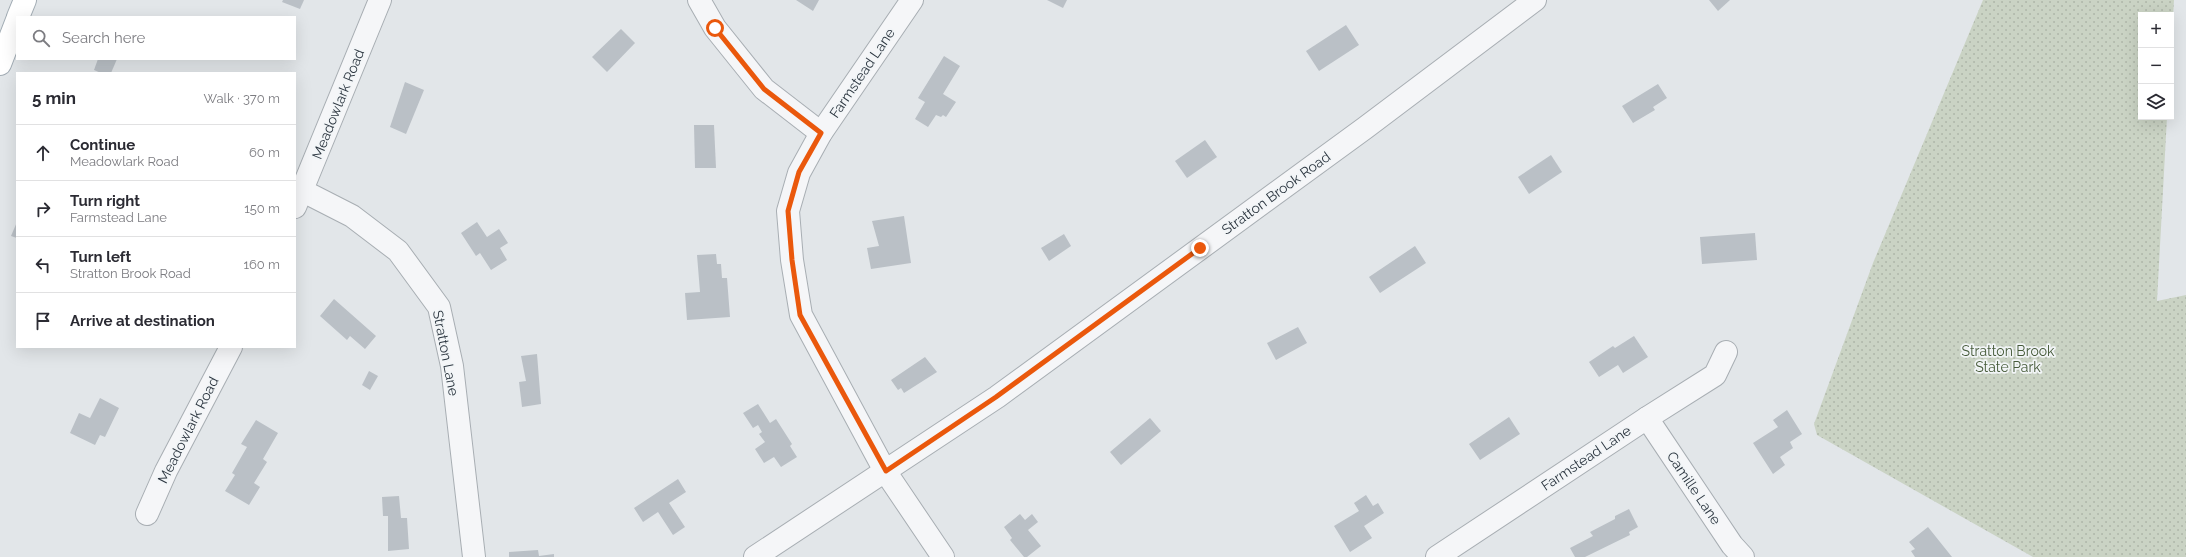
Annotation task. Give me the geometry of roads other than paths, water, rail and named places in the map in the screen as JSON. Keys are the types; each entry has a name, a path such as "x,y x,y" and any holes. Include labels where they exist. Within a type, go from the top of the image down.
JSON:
{"main road":[{"path":"18,16 25,0"},
{"path":"0,64 16,23"}],"street":[{"name":"Meadowlark Road","path":"299,199 380,0"},
{"path":"699,0 715,28 764,89 821,133"},
{"name":"Farmstead Lane","path":"912,0 821,133 799,172 788,211 792,260 800,315 886,471 943,557"},
{"name":"Stratton Brook Road","path":"755,557 1009,388 1420,87 1535,0"},
{"name":"Stratton Lane","path":"299,199 352,216 398,251 439,307 452,366 474,557"},
{"name":"Meadowlark Road","path":"147,514 166,471 230,348"},
{"name":"Farmstead Lane","path":"1437,557 1647,418 1715,375 1726,352"},
{"name":"Camille Lane","path":"1647,418 1732,545 1743,557"}],"park label":[{"name":"Stratton Brook State Park","path":"2008,360"}]}
